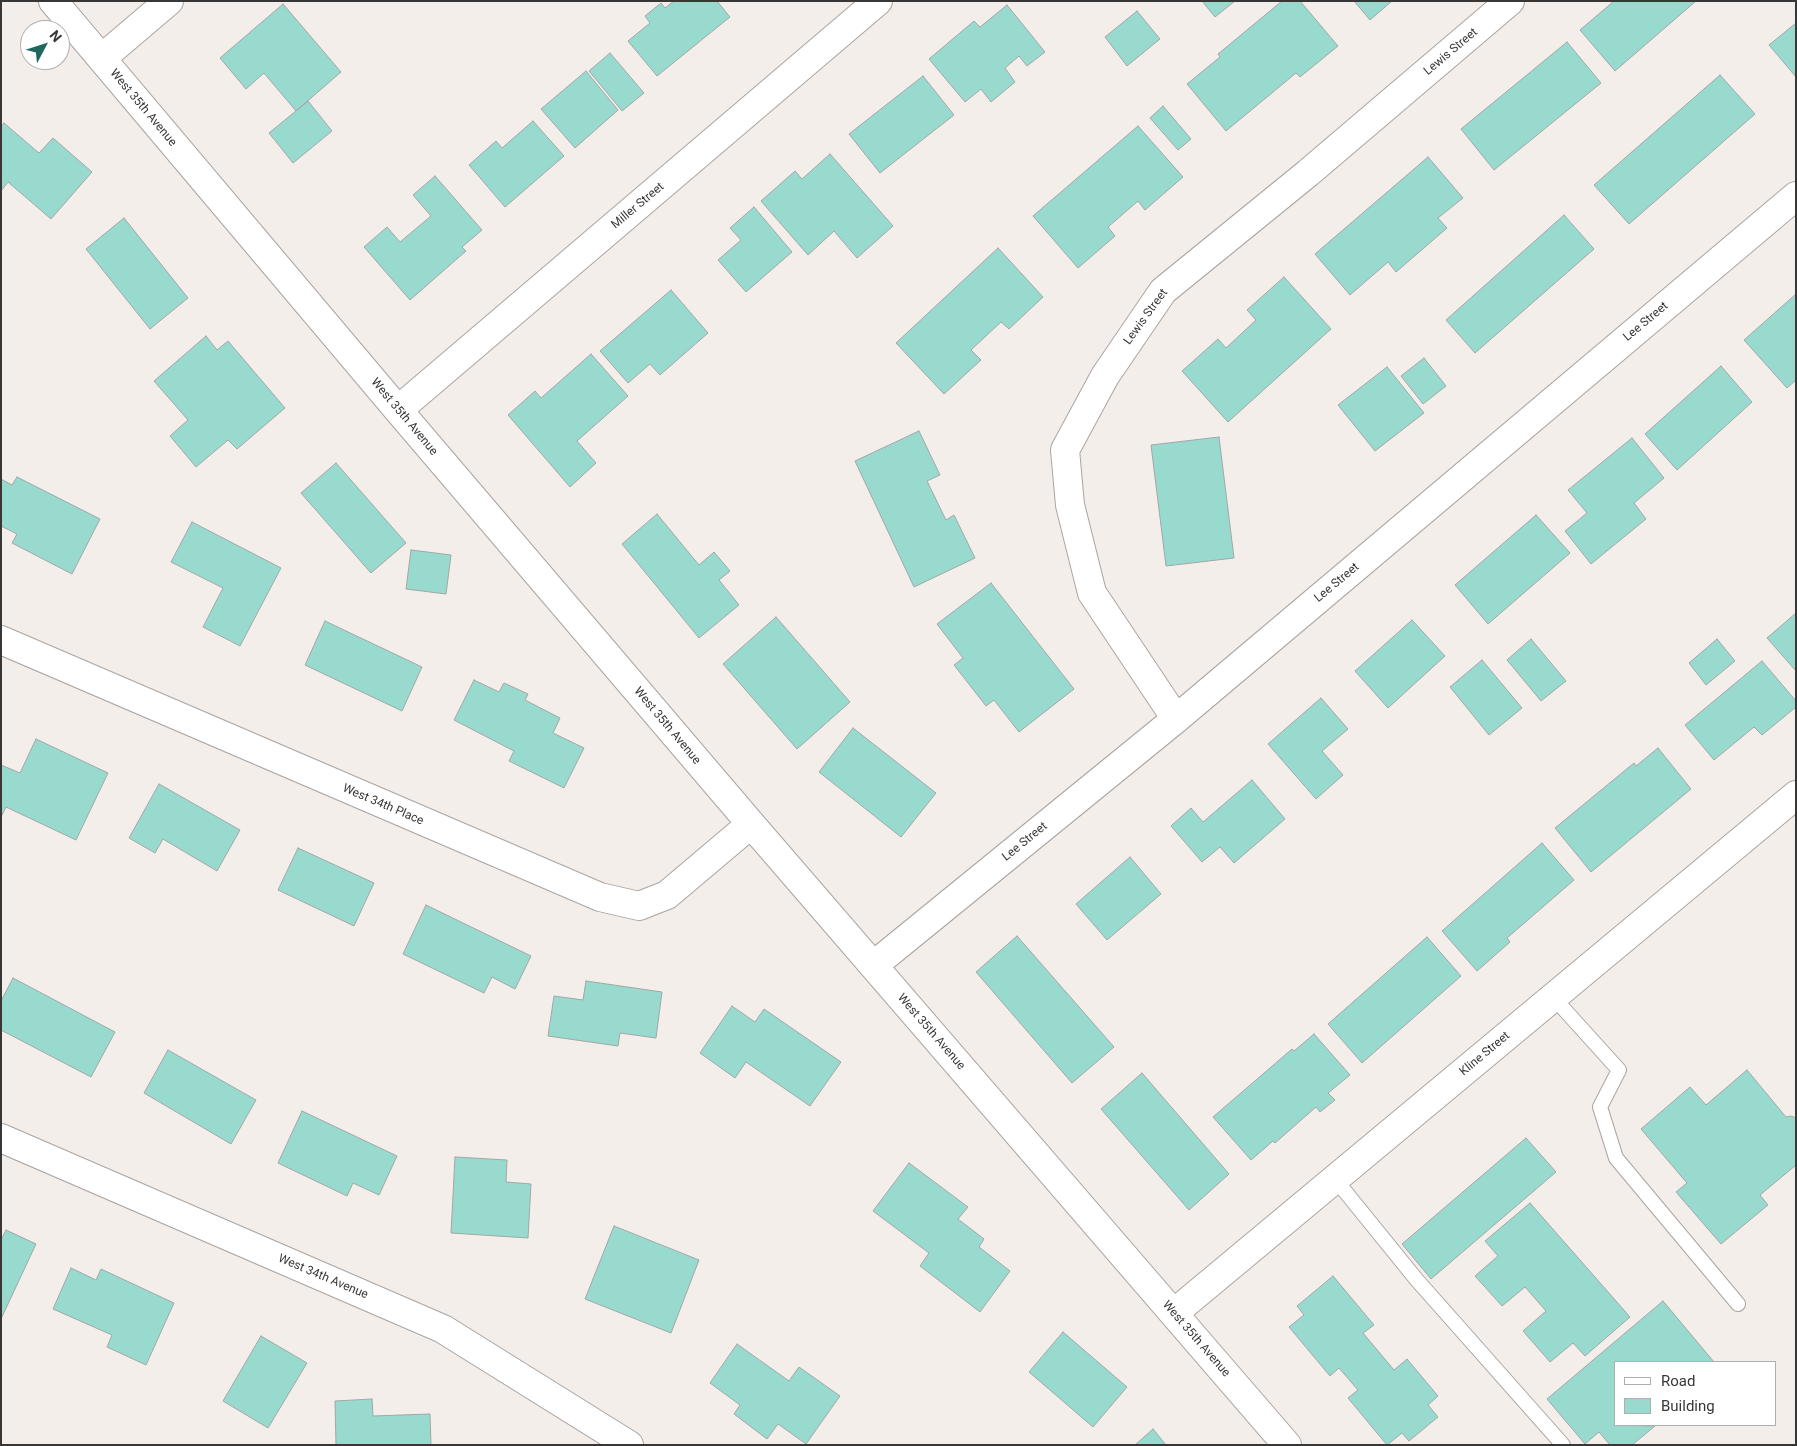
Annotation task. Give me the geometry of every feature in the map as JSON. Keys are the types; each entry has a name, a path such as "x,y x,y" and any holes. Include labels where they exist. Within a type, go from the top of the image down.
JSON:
{"street":[{"name":"West 35th Avenue","path":"53,1 751,824 1288,1445"},
{"path":"102,58 168,1"},
{"name":"Miller Street","path":"398,410 878,1"},
{"name":"Lewis Street","path":"1176,719 1092,592 1070,505 1065,450 1105,376 1163,291 1308,173 1510,1"},
{"name":"Lee Street","path":"874,966 1176,719 1796,196"},
{"name":"West 34th Place","path":"1,640 600,898 640,906 667,895 751,824"},
{"name":"Kline Street","path":"1174,1313 1796,795"},
{"name":"West 34th Avenue","path":"1,1138 443,1329 629,1445"}],"lane":[{"path":"1553,997 1619,1070 1600,1107 1616,1158 1738,1304"},
{"path":"1335,1178 1416,1279 1563,1445"}],"building":[{"path":"674,1 717,1 730,17 657,76 628,41 650,23 645,16 661,3 665,8"},
{"path":"1202,1 1235,1 1215,17"},
{"path":"1282,1 1300,1 1338,46 1300,77 1296,73 1226,131 1187,84 1220,57 1218,54"},
{"path":"1354,1 1392,1 1370,20"},
{"path":"1614,1 1696,1 1615,71 1580,30"},
{"path":"283,4 341,72 296,111 264,73 246,89 220,58"},
{"path":"1007,5 1045,52 1027,66 1019,56 1005,68 1015,82 991,102 981,89 965,102 929,59 974,21 980,27"},
{"path":"1137,11 1160,39 1127,66 1105,37"},
{"path":"1796,23 1796,77 1769,45"},
{"path":"1567,42 1601,83 1494,170 1461,129"},
{"path":"610,53 644,93 622,111 589,71"},
{"path":"586,71 618,110 575,148 541,109"},
{"path":"1720,75 1755,114 1629,224 1594,185"},
{"path":"923,76 954,115 880,173 849,134"},
{"path":"308,101 332,131 293,163 269,133"},
{"path":"1163,106 1191,139 1178,150 1150,118"},
{"path":"533,121 564,156 505,207 469,165 496,141 502,148"},
{"path":"4,123 39,153 53,138 92,172 51,219 8,182 1,191 1,127"},
{"path":"1138,126 1183,177 1145,210 1138,201 1108,227 1115,236 1078,268 1033,216"},
{"path":"830,154 893,226 857,258 834,231 808,255 761,201 795,171 802,179"},
{"path":"1428,157 1463,198 1438,218 1447,228 1396,272 1388,262 1350,295 1315,254"},
{"path":"435,176 482,230 462,247 466,251 410,300 364,247 387,227 400,242 431,216 413,195"},
{"path":"754,207 792,252 746,292 718,260 741,240 730,228"},
{"path":"1564,215 1594,249 1475,353 1446,320"},
{"path":"124,218 188,298 150,329 86,249"},
{"path":"998,248 1043,297 1009,329 1001,322 971,350 981,360 944,394 896,343"},
{"path":"1284,277 1331,329 1228,422 1182,371 1218,339 1226,348 1256,320 1247,310"},
{"path":"671,290 708,333 660,375 650,364 628,383 600,351"},
{"path":"1796,294 1796,380 1787,388 1744,340"},
{"path":"206,336 217,350 228,341 285,408 237,449 228,440 196,467 170,436 188,420 154,381"},
{"path":"591,354 628,396 577,441 596,463 570,487 508,415 535,391 541,398"},
{"path":"1424,358 1446,386 1423,404 1401,376"},
{"path":"1721,366 1752,402 1677,470 1645,434"},
{"path":"1387,367 1424,413 1375,451 1338,405"},
{"path":"919,431 940,475 927,481 946,520 954,515 975,558 914,587 855,461"},
{"path":"1219,437 1234,558 1166,566 1151,445"},
{"path":"1632,438 1664,478 1634,503 1646,519 1591,564 1565,531 1587,513 1568,490"},
{"path":"336,463 406,543 371,573 301,493"},
{"path":"17,477 100,519 72,574 12,543 17,534 1,526 1,479 12,485"},
{"path":"657,514 699,565 714,552 730,571 719,580 739,605 699,638 622,544"},
{"path":"1536,515 1570,553 1488,624 1455,585"},
{"path":"192,522 281,568 240,646 203,627 223,588 171,562"},
{"path":"411,550 451,555 446,594 406,589"},
{"path":"991,583 1074,689 1019,732 994,700 986,706 954,665 963,658 937,624"},
{"path":"1796,613 1796,671 1767,638"},
{"path":"776,617 850,702 797,749 723,664"},
{"path":"1412,620 1445,656 1388,708 1355,671"},
{"path":"325,621 422,667 402,711 305,665"},
{"path":"1531,639 1566,681 1541,701 1507,660"},
{"path":"1717,639 1735,661 1706,685 1689,663"},
{"path":"1482,660 1522,708 1489,735 1450,687"},
{"path":"1762,661 1796,701 1796,707 1762,735 1754,727 1714,760 1685,725"},
{"path":"474,680 499,692 504,683 528,694 525,700 560,718 553,733 584,748 564,788 509,761 514,751 454,720"},
{"path":"1321,698 1348,729 1322,751 1343,775 1316,799 1268,744"},
{"path":"853,728 936,793 901,837 819,772"},
{"path":"36,739 108,773 76,840 6,807 1,817 1,765 20,773"},
{"path":"1658,748 1691,789 1591,872 1555,828 1634,763 1636,766"},
{"path":"1252,780 1285,819 1234,863 1220,847 1202,862 1171,826 1191,808 1203,822"},
{"path":"159,784 240,830 217,871 163,839 155,853 129,838"},
{"path":"1542,843 1574,880 1507,938 1510,942 1477,971 1442,931"},
{"path":"298,848 374,883 354,926 278,890"},
{"path":"1130,857 1161,894 1107,940 1076,904"},
{"path":"426,905 531,956 515,989 492,977 484,993 403,954"},
{"path":"1017,936 1114,1047 1072,1083 976,972"},
{"path":"1427,937 1461,976 1362,1063 1328,1024"},
{"path":"13,978 115,1032 91,1077 1,1030 1,1001"},
{"path":"586,981 662,992 656,1038 620,1033 618,1046 548,1036 554,996 583,1000"},
{"path":"732,1006 755,1022 764,1009 841,1062 810,1106 746,1062 735,1078 700,1053"},
{"path":"1314,1034 1350,1075 1328,1093 1335,1100 1320,1112 1316,1107 1275,1143 1273,1141 1251,1160 1213,1117 1292,1049 1294,1051"},
{"path":"168,1050 256,1100 231,1144 144,1093"},
{"path":"1747,1070 1786,1117 1796,1118 1796,1165 1760,1195 1768,1205 1721,1244 1676,1192 1687,1183 1641,1129 1690,1087 1706,1105"},
{"path":"1142,1073 1229,1174 1189,1210 1101,1109"},
{"path":"302,1111 397,1156 379,1195 353,1183 347,1196 278,1163"},
{"path":"1526,1138 1556,1172 1431,1279 1402,1244"},
{"path":"455,1157 507,1160 506,1182 531,1184 528,1238 451,1233"},
{"path":"909,1163 968,1207 958,1219 984,1239 979,1247 1010,1271 980,1312 920,1266 929,1253 873,1211"},
{"path":"1530,1203 1630,1317 1585,1356 1573,1343 1550,1362 1523,1331 1546,1311 1525,1287 1502,1306 1475,1276 1498,1256 1485,1241"},
{"path":"614,1226 699,1260 671,1333 585,1299"},
{"path":"6,1230 36,1244 1,1319 1,1240"},
{"path":"71,1268 96,1280 101,1269 174,1303 146,1365 107,1347 112,1335 53,1309"},
{"path":"1333,1276 1374,1325 1363,1333 1394,1370 1407,1359 1438,1396 1428,1405 1438,1417 1409,1441 1402,1433 1387,1445 1348,1398 1358,1390 1339,1368 1330,1376 1289,1327 1304,1315 1297,1306"},
{"path":"1663,1301 1713,1361 1614,1361 1614,1426 1655,1426 1632,1445 1610,1445 1599,1432 1585,1444 1547,1399"},
{"path":"1063,1332 1127,1387 1093,1427 1029,1372"},
{"path":"261,1336 307,1363 268,1428 223,1401"},
{"path":"737,1344 789,1381 799,1367 840,1396 806,1444 778,1424 767,1439 734,1414 740,1405 710,1383"},
{"path":"372,1399 373,1416 430,1414 431,1445 336,1445 335,1401"},
{"path":"1153,1429 1166,1445 1135,1445"}]}
